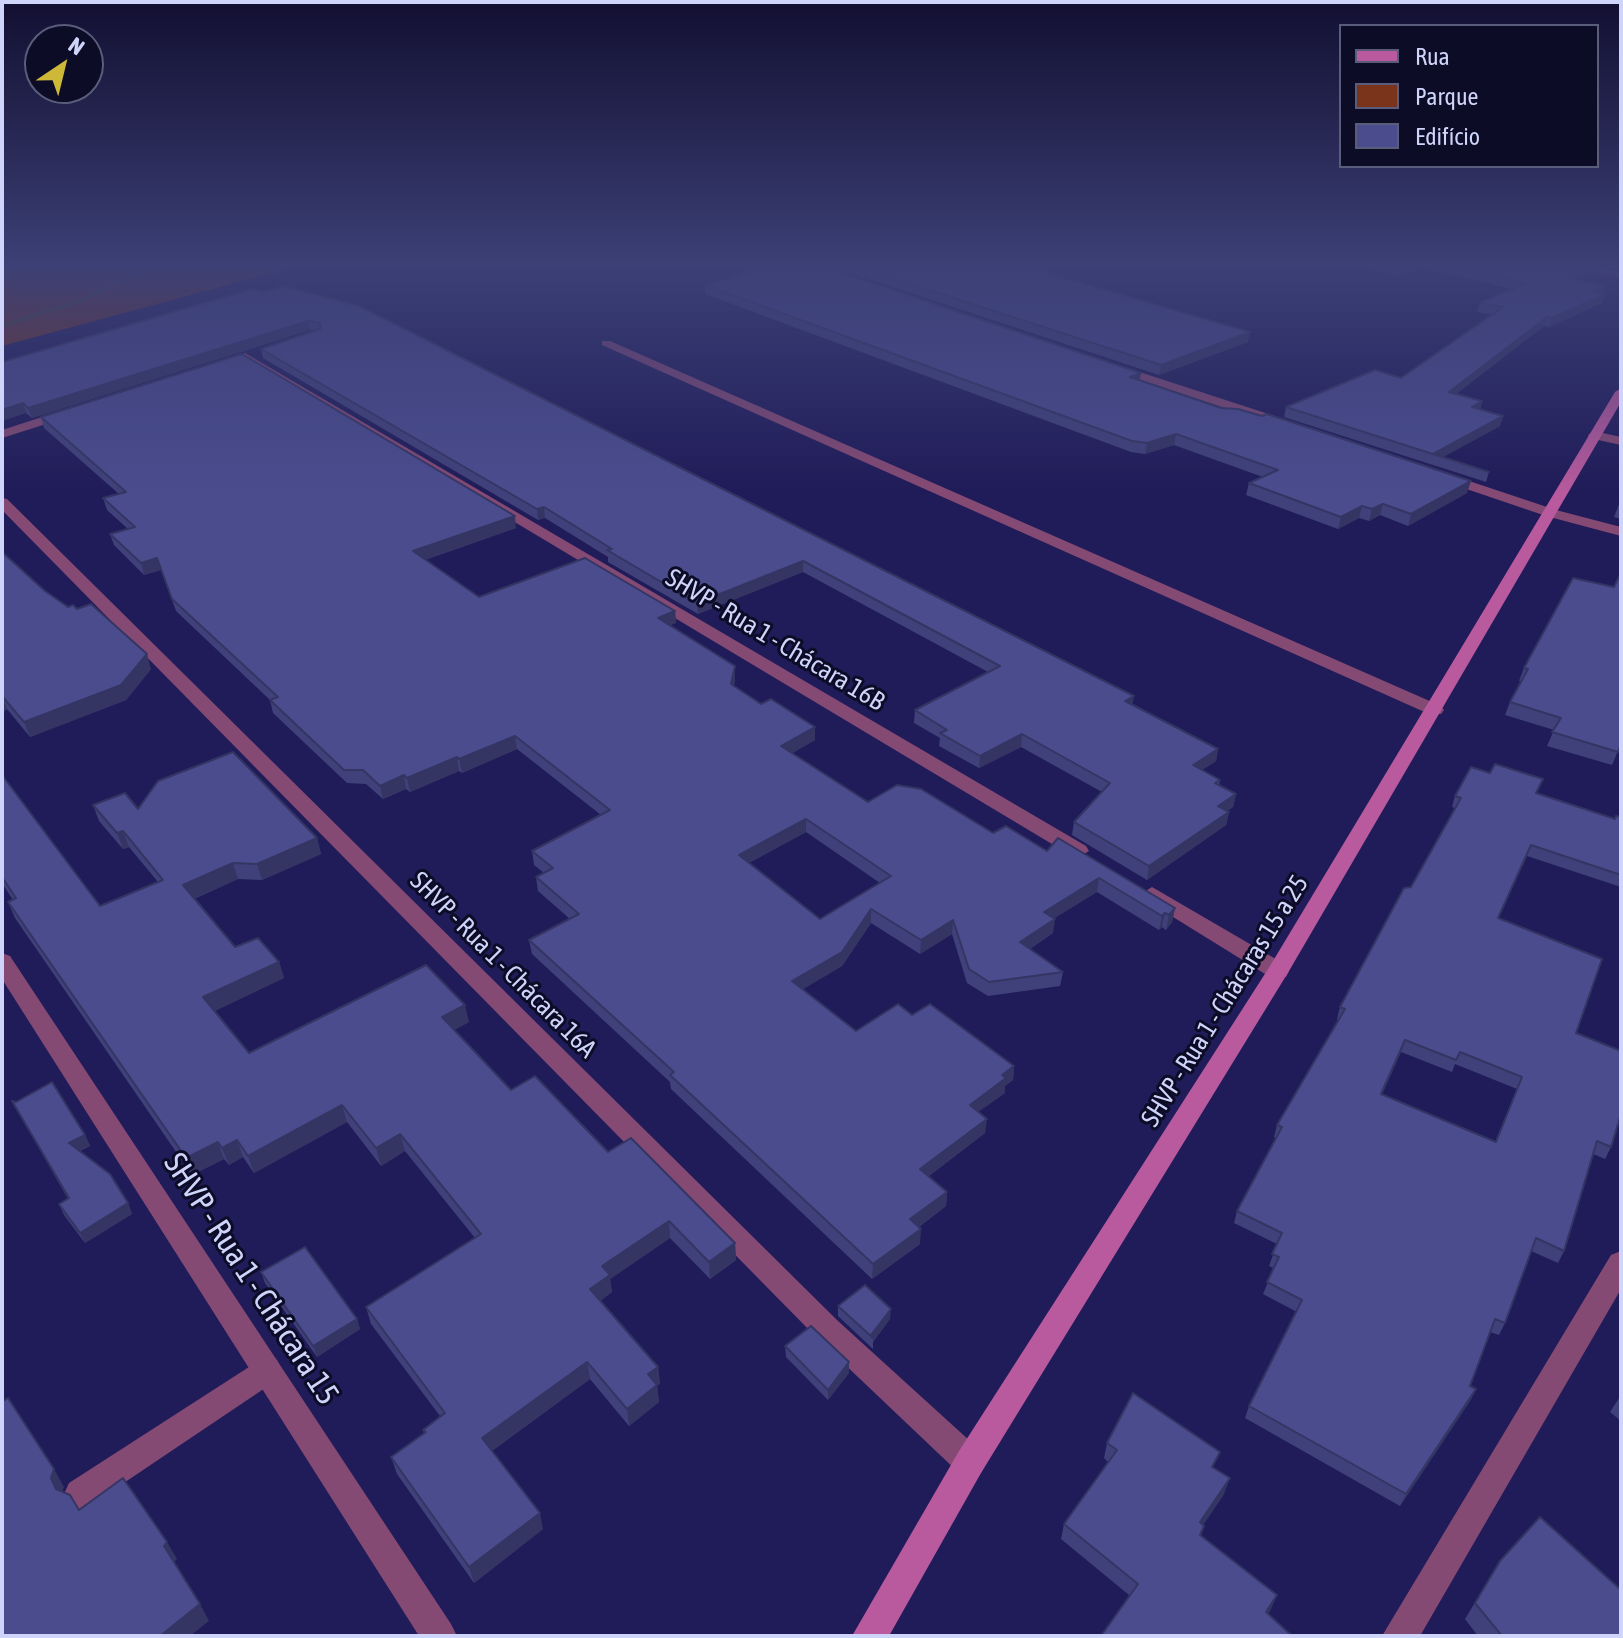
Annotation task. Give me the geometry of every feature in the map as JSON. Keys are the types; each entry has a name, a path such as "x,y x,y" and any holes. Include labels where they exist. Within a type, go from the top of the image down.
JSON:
{"street":[{"path":"606,343 1435,710"},
{"name":"SHVP - Rua 1 - Chácara 16B","path":"245,356 1094,860"},
{"path":"1098,362 1306,431"},
{"name":"SHVP - Rua 1 - Chácaras 15 a 25","path":"870,1636 970,1462 1278,971 1621,392"},
{"path":"2,434 78,409"},
{"path":"1594,435 1621,441"},
{"path":"1425,470 1551,513 1621,532"},
{"name":"SHVP - Rua 1 - Chácara 16A","path":"2,502 816,1319 970,1462"},
{"path":"1135,884 1278,971"},
{"name":"SHVP - Rua 1 - Chácara 15","path":"2,961 439,1636"},
{"path":"1400,1636 1621,1263"},
{"path":"80,1494 266,1370"}],"green space":[{"path":"2,340 23,340 2,346"}],"building":[{"path":"76,340 245,340 28,408 23,403 2,410 2,362"},
{"path":"286,340 427,340 1134,696 1125,701 1218,749 1193,765 1220,780 1215,783 1236,794 1218,806 1229,812 1149,866 1074,822 1110,783 1022,734 980,756 940,733 947,730 915,710 1000,666 803,561 697,603 607,550 612,549 544,507 537,509 261,349"},
{"path":"857,340 1044,340 1141,373 1130,377 1221,408 1262,416 1267,414 1471,481 1411,514 1383,504 1372,509 1362,506 1341,517 1249,483 1278,470 1176,434 1147,443 1132,441"},
{"path":"1085,340 1227,340 1161,365"},
{"path":"1455,340 1516,340 1449,392 1482,401 1472,407 1503,416 1433,454 1489,472 1286,407 1375,370 1401,378"},
{"path":"242,354 515,516 413,551 479,597 585,558 675,611 658,618 735,666 731,684 761,704 771,699 815,727 781,746 868,802 897,785 921,789 993,833 1006,826 1047,851 1058,838 1175,908 1169,915 1165,913 1162,916 1099,878 1044,912 1055,919 1020,942 1063,972 989,982 969,969 953,920 921,940 871,909 842,952 792,981 856,1031 898,1004 912,1015 930,1004 1014,1066 1002,1075 1006,1078 970,1105 987,1119 920,1169 947,1192 910,1219 921,1229 873,1264 670,1075 674,1072 529,940 579,914 536,877 553,868 532,851 610,810 515,736 380,786 363,770 344,770 270,700 278,697 172,599 157,558 141,563 110,534 135,527 103,498 126,492 41,417","holes":["806,819 891,876 820,919 739,855"]},
{"path":"2,552 45,591 68,607 73,605 77,609 91,604 147,654 121,685 24,722 2,696"},
{"path":"1621,573 1621,744 1618,752 1552,732 1561,718 1510,702 1528,669 1524,668 1573,578 1614,587"},
{"path":"233,752 317,838 257,864 233,863 183,885 235,947 258,938 279,962 203,997 249,1053 426,965 465,1005 442,1017 511,1090 535,1076 608,1152 631,1138 735,1243 709,1262 669,1221 602,1266 610,1275 590,1289 658,1367 648,1374 657,1385 627,1409 587,1362 482,1438 540,1513 469,1567 391,1457 426,1432 423,1430 445,1413 366,1307 481,1234 400,1134 376,1148 342,1105 248,1156 237,1140 222,1148 218,1142 186,1158 8,902 16,898 2,877 2,775 100,906 163,880 123,831 117,833 93,805 125,793 138,809 158,781"},
{"path":"1495,764 1543,779 1536,793 1615,819 1616,816 1621,817 1621,875 1531,845 1498,918 1602,959 1576,1033 1621,1051 1621,1114 1611,1147 1597,1141 1564,1251 1536,1238 1505,1323 1495,1319 1470,1386 1476,1389 1406,1494 1249,1406 1302,1300 1267,1282 1279,1257 1272,1254 1282,1233 1237,1211 1282,1127 1277,1125 1345,1009 1340,1007 1404,888 1411,887 1461,798 1455,796 1471,767 1490,773","holes":["1405,1040 1456,1060 1460,1052 1522,1077 1496,1142 1381,1094"]},
{"path":"52,1082 85,1135 69,1143 110,1174 128,1203 80,1233 59,1204 69,1198 12,1101 16,1102"},
{"path":"305,1247 357,1319 313,1346 261,1272"},
{"path":"865,1285 891,1309 871,1335 873,1338 838,1306"},
{"path":"811,1326 849,1362 828,1390 785,1346"},
{"path":"1133,1393 1220,1452 1212,1467 1230,1478 1200,1522 1204,1526 1200,1535 1277,1595 1266,1612 1292,1636 1101,1636 1138,1584 1064,1524 1117,1450 1107,1443"},
{"path":"8,1398 54,1469 51,1478 56,1489 70,1495 79,1510 123,1478 167,1542 164,1546 200,1604 160,1636 2,1636 2,1402"},
{"path":"1540,1517 1621,1590 1621,1636 1502,1636 1475,1603 1500,1561"}]}
